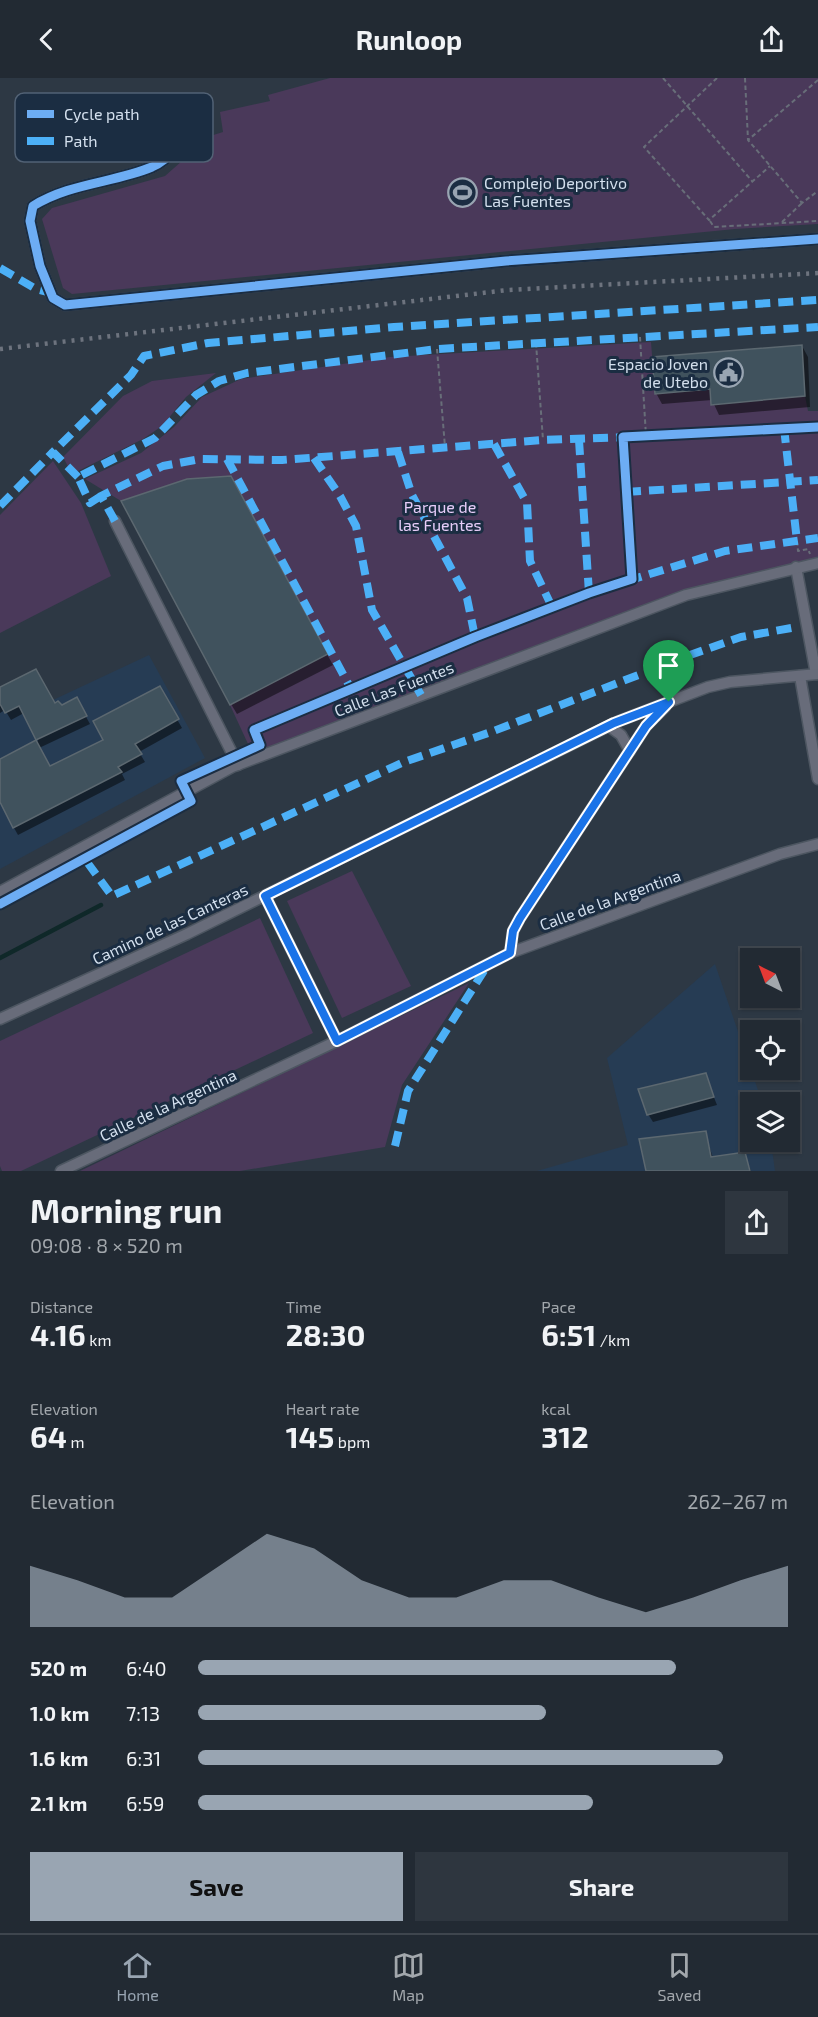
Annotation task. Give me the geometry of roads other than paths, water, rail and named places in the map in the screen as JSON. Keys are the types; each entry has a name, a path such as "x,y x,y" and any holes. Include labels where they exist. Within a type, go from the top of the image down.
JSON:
{"street":[{"path":"158,162 153,166 52,194 33,206 30,221 40,266 52,298 65,305 506,261 818,239"},
{"path":"115,521 238,765"},
{"name":"Calle Las Fuentes","path":"0,892 238,765 686,595 796,567 814,559"},
{"path":"796,567 817,674"},
{"name":"Camino de las Canteras","path":"0,1019 265,896 624,720 689,693 730,682 817,674"},
{"path":"800,676 818,779"},
{"path":"510,953 513,931 520,918 638,737 669,702"},
{"path":"624,720 633,726 638,737"},
{"path":"610,727 621,735 630,751"},
{"name":"Calle de la Argentina","path":"61,1171 337,1041 510,953 780,854 818,844"},
{"path":"265,896 337,1041"}],"waterway":[{"path":"0,958 101,905"}],"railway":[{"path":"0,349 508,290 818,273"}],"place":[{"name":"Complejo Deportivo Las Fuentes","path":"463,192"},
{"name":"Espacio Joven de Utebo","path":"729,373"}],"park label":[{"name":"Parque de las Fuentes","path":"440,516"}]}
